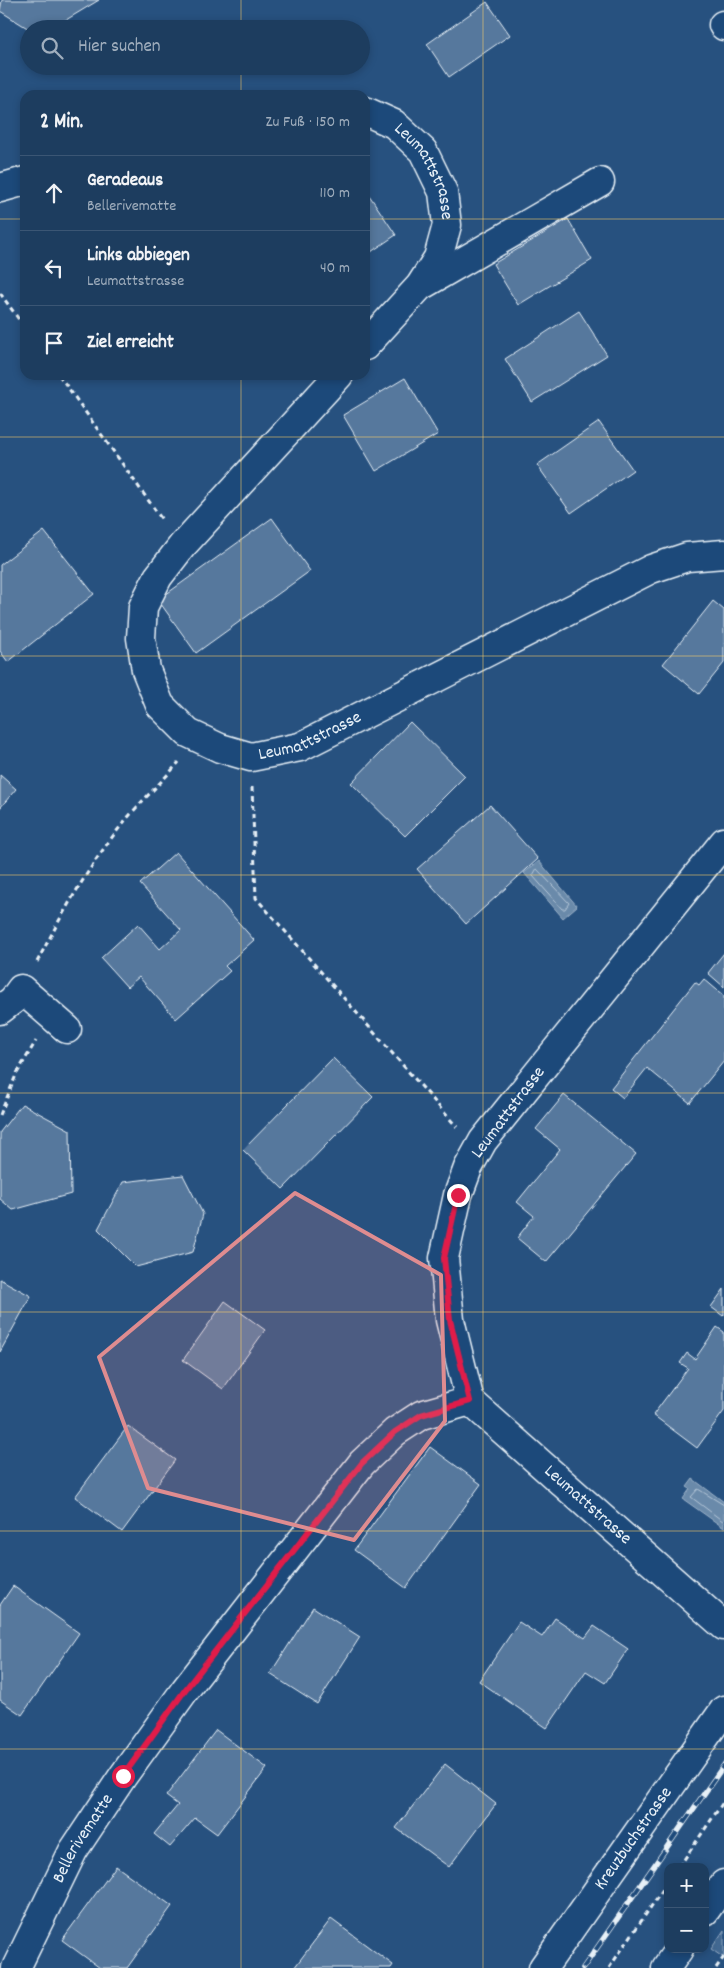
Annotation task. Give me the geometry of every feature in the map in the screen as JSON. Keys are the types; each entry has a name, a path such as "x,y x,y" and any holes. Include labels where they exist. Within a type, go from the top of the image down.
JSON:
{"street":[{"name":"Leumattstrasse","path":"370,113 394,124 423,151 443,192 446,225 438,258 420,286 370,341"},
{"path":"0,188 20,182"},
{"path":"420,286 600,182"},
{"name":"Leumattstrasse","path":"334,380 182,546 158,577 144,607 140,638 146,670 160,705 188,733 220,748 251,756 300,747 651,569 687,557 724,554"},
{"name":"Leumattstrasse","path":"724,842 489,1134 468,1168 458,1195 444,1258 450,1320 470,1401 724,1626"},
{"path":"0,1010 13,1000 21,989 59,1022"},
{"name":"Bellerivematte","path":"16,1968 73,1851 123,1776 185,1690 362,1463 395,1432 421,1415 470,1401"},
{"name":"Kreuzbuchstrasse","path":"544,1968 724,1710"},
{"path":"707,1908 724,1884"},
{"path":"666,1968 676,1953"}],"path":[{"path":"0,293 20,321"},
{"path":"62,380 168,528"},
{"path":"21,989 60,918 91,867 124,821 183,757"},
{"path":"252,781 256,898 461,1131"},
{"path":"0,1115 16,1075 59,1022"},
{"path":"682,1863 724,1801"},
{"path":"608,1968 664,1888"},
{"path":"716,1968 724,1957"}],"highlighted area":[{"path":"295,1193 441,1275 445,1421 354,1540 148,1488 99,1357"}],"shaded area":[{"path":"724,1930 724,1958 711,1949"}],"water":[{"path":"539,861 577,906 563,918 524,873"},
{"path":"693,1479 724,1502 724,1528 683,1499 690,1489 687,1487"}],"building":[{"path":"2,0 99,0 66,20 20,20 20,23 0,11"},
{"path":"487,2 510,35 449,77 427,44"},
{"path":"370,196 396,235 370,253"},
{"path":"568,219 592,260 518,305 493,264"},
{"path":"579,311 607,355 532,402 505,359"},
{"path":"405,378 438,434 376,471 343,415"},
{"path":"599,422 633,470 571,513 537,465"},
{"path":"272,518 310,571 196,653 158,600"},
{"path":"44,531 94,594 8,662 0,651 0,565"},
{"path":"713,601 724,610 724,663 699,694 663,664"},
{"path":"410,722 465,776 405,836 351,783"},
{"path":"0,775 16,789 0,808"},
{"path":"490,805 538,859 466,924 417,869"},
{"path":"176,852 254,940 225,966 230,971 176,1019 139,977 127,987 101,958 138,924 160,949 181,930 140,884"},
{"path":"724,953 724,987 708,973"},
{"path":"704,979 724,996 724,1061 690,1103 647,1068 623,1098 611,1088 695,982 699,985"},
{"path":"333,1058 373,1097 283,1189 243,1150"},
{"path":"564,1095 636,1154 546,1262 517,1238 534,1216 517,1202 560,1149 536,1129"},
{"path":"22,1104 70,1130 71,1194 13,1210 0,1199 0,1132"},
{"path":"183,1175 203,1214 193,1252 136,1267 98,1229 123,1182"},
{"path":"0,1279 31,1296 0,1352"},
{"path":"724,1289 724,1315 723,1316 711,1307"},
{"path":"225,1301 265,1330 223,1389 183,1360"},
{"path":"717,1327 724,1332 724,1411 697,1448 653,1415 688,1368 680,1363 687,1353 695,1359"},
{"path":"128,1426 175,1460 122,1532 75,1497"},
{"path":"430,1447 481,1484 406,1588 354,1550"},
{"path":"13,1586 79,1633 22,1715 0,1700 0,1605"},
{"path":"313,1607 360,1637 317,1704 270,1674"},
{"path":"555,1618 585,1638 594,1626 628,1649 605,1683 586,1671 547,1728 479,1681 519,1622 542,1637"},
{"path":"216,1730 267,1768 217,1834 195,1818 170,1847 154,1834 178,1805 166,1796"},
{"path":"445,1764 496,1804 449,1867 396,1828"},
{"path":"116,1866 172,1906 127,1968 100,1968 62,1940"},
{"path":"331,1919 393,1965 391,1968 294,1968"}],"railway":[{"path":"583,1968 724,1765"}],"route":[{"path":"123,1776 185,1690 362,1463 395,1432 421,1415 470,1401 450,1320 444,1258 452,1215 458,1195"}]}
